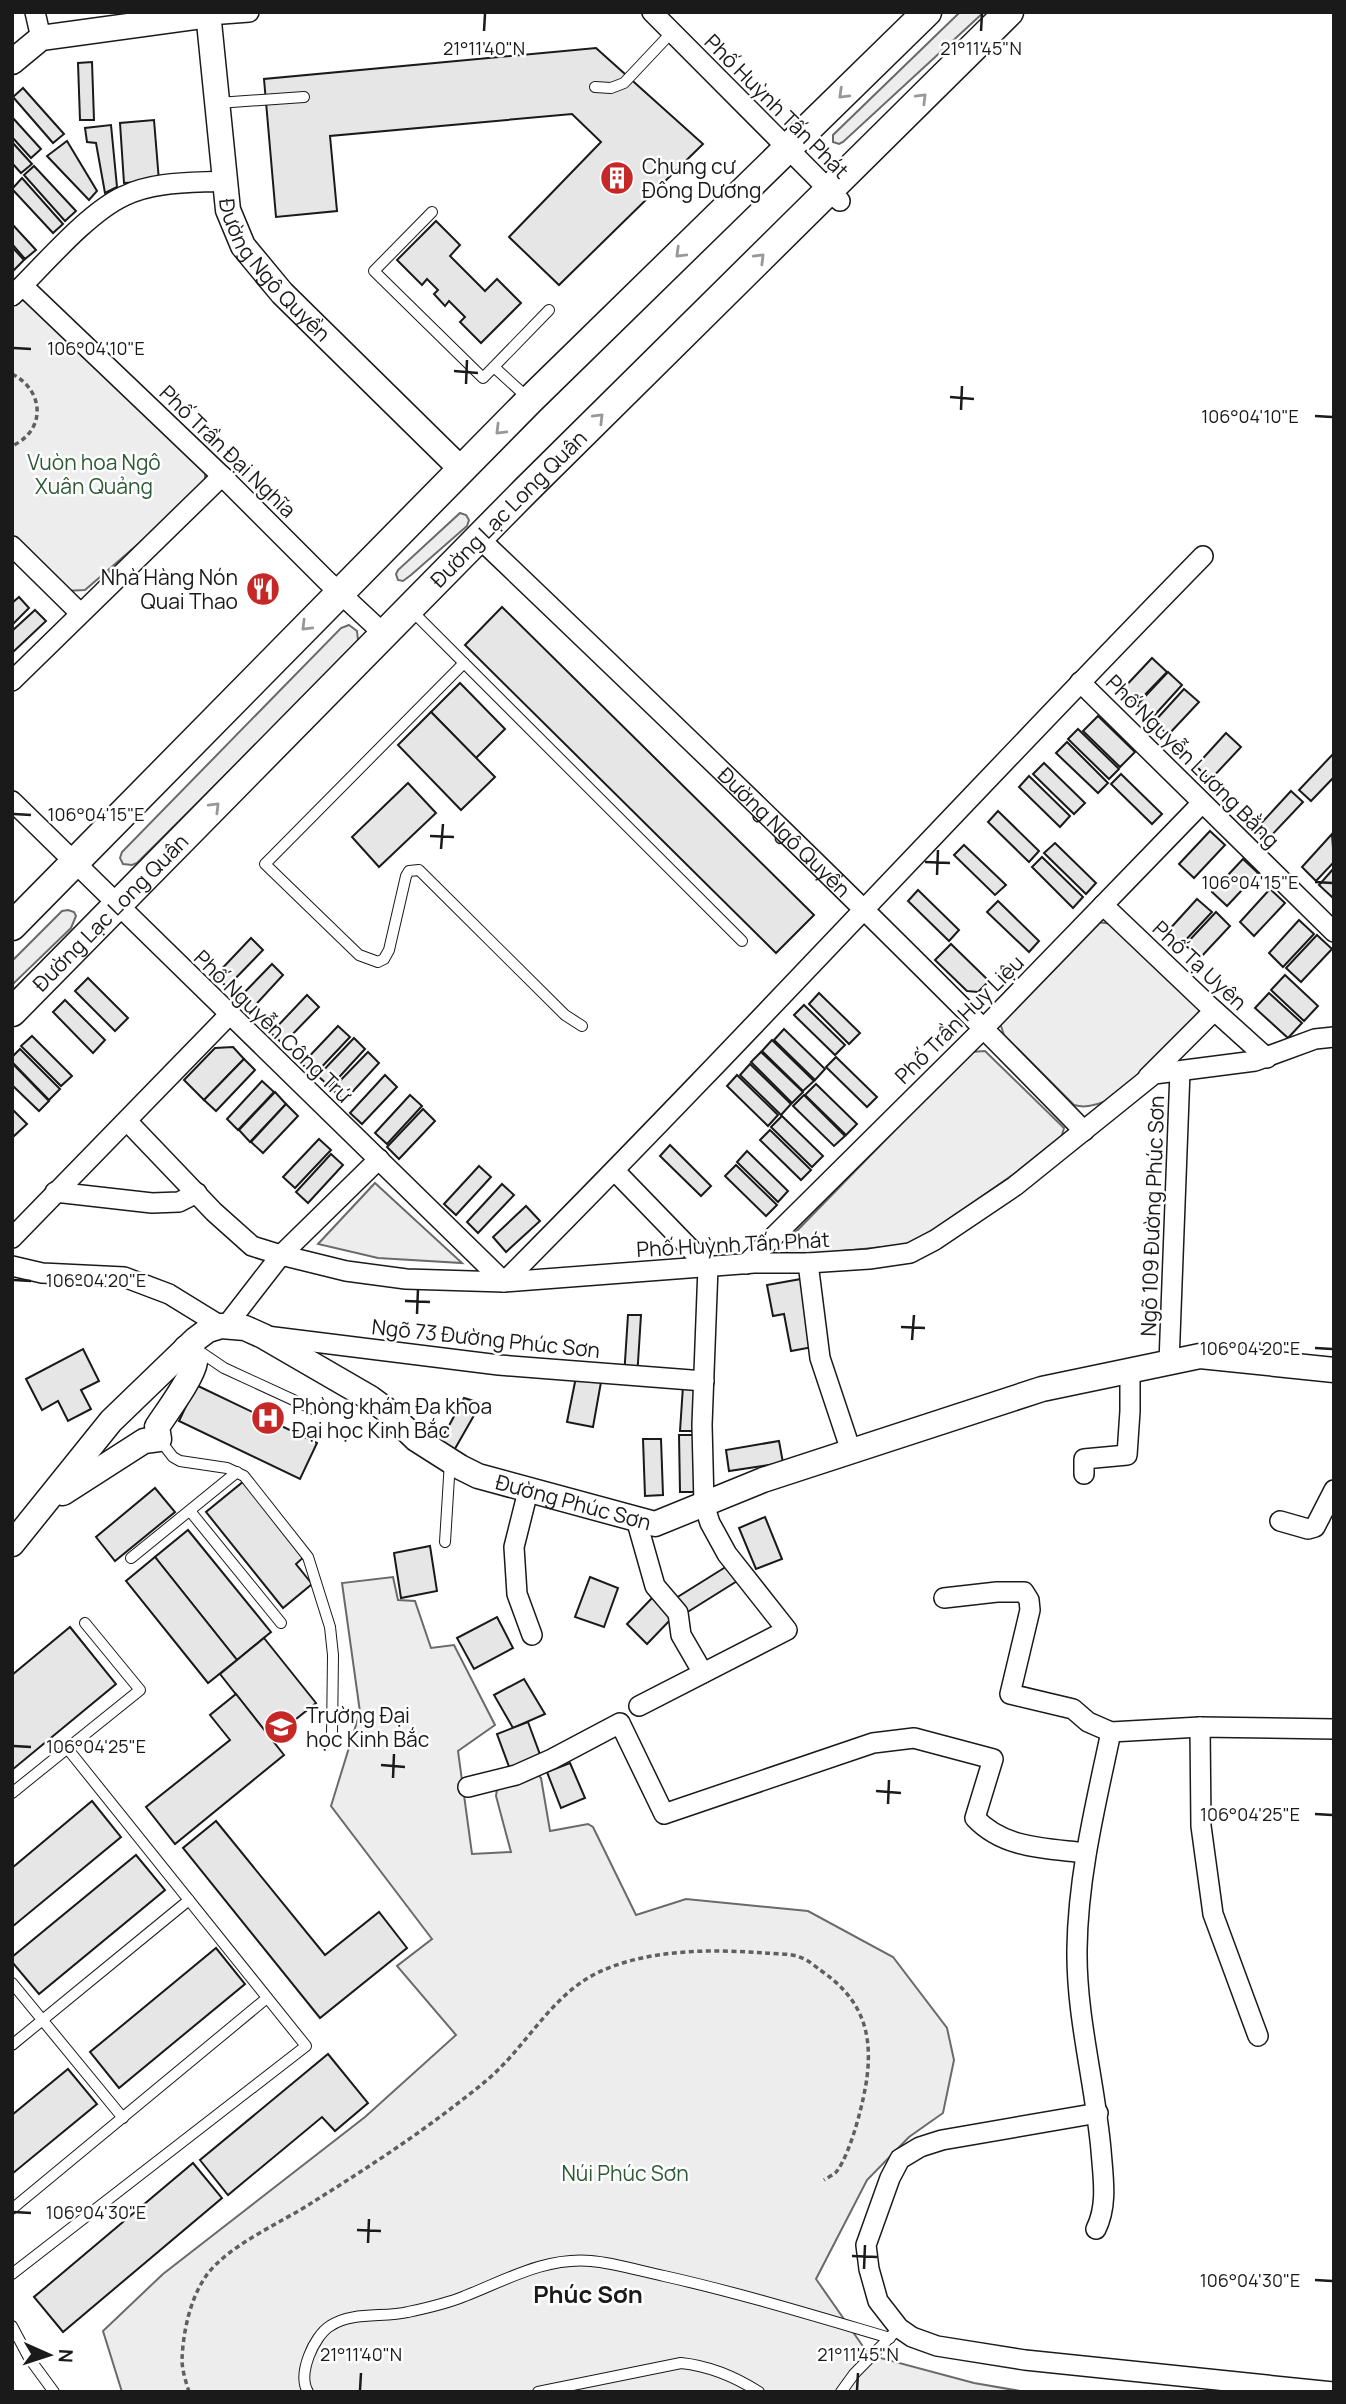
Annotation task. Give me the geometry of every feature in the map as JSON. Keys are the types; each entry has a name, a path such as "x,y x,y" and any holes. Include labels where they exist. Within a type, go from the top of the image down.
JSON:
{"main road":[{"path":"12,926 530,400 927,12"},
{"name":"Đường Lạc Long Quân","path":"12,1012 478,538 835,196 1009,12"}],"street":[{"path":"35,12 41,38"},
{"path":"12,62 41,38 210,13 249,12"},
{"name":"Đường Ngô Quyền","path":"210,13 228,210 243,246 262,272 461,469"},
{"name":"Phố Huỳnh Tấn Phát","path":"666,20 835,196"},
{"path":"18,291 91,218 124,195 170,184 225,181"},
{"name":"Phố Trần Đại Nghĩa","path":"18,291 222,476 385,635"},
{"path":"12,681 222,476"},
{"name":"Đường Ngô Quyền","path":"478,538 863,909 1084,1131"},
{"path":"12,547 80,613"},
{"path":"503,1282 615,1171 1203,556"},
{"name":"Phố Nguyễn Lương Bằng","path":"1080,682 1334,932"},
{"name":"Phố Nguyễn Công Trứ","path":"12,801 503,1282"},
{"name":"Phố Trần Huy Liệu","path":"746,1264 984,1028 1202,803"},
{"name":"Phố Tạ Uyên","path":"1103,905 1267,1058"},
{"path":"1147,1078 1214,1011"},
{"path":"16,1228 127,1121 229,1015"},
{"path":"1324,1038 1334,1020"},
{"name":"Phố Huỳnh Tấn Phát","path":"127,1121 214,1212 252,1246 375,1276 503,1282 746,1264 869,1259 910,1253 923,1247 1015,1186 1147,1078 1160,1072 1267,1058 1324,1038"},
{"name":"Ngõ 109 Đường Phúc Sơn","path":"1169,1363 1180,1070"},
{"path":"12,1544 111,1422 188,1346 208,1330 224,1326 281,1255 379,1159"},
{"path":"615,1171 708,1267 702,1425 704,1504 709,1523 727,1554 787,1630 639,1706"},
{"path":"55,1192 152,1203 179,1202 197,1193"},
{"path":"808,1263 820,1358 851,1451"},
{"path":"12,1266 42,1273 124,1277 169,1294 224,1326"},
{"name":"Đường Phúc Sơn","path":"224,1326 245,1328 263,1336 370,1398 416,1439 478,1476 655,1524 763,1480 1042,1389 1200,1356 1334,1370"},
{"name":"Ngõ 73 Đường Phúc Sơn","path":"263,1336 499,1365 704,1381"},
{"path":"44,1504 144,1441 159,1439 157,1427 194,1365 188,1346"},
{"path":"1084,1474 1084,1459 1127,1455 1130,1371"},
{"path":"1280,1521 1308,1529 1315,1527 1334,1490"},
{"path":"528,1491 514,1547 517,1594 532,1635"},
{"path":"636,1519 655,1586 678,1613 681,1635 703,1673"},
{"path":"944,1598 1024,1592 1030,1609 1010,1694 1073,1709 1088,1722 1111,1732 1200,1727 1334,1729"},
{"path":"468,1787 516,1774 552,1759 620,1723 664,1814 873,1743 914,1738 993,1759 975,1818 997,1836 1014,1844 1086,1853"},
{"path":"1200,1727 1200,1826 1213,1914 1258,2036"},
{"path":"1096,2229 1102,2217 1104,2187 1098,2113 1079,1986 1077,1948 1086,1853 1111,1732"},
{"path":"1098,2113 942,2140 920,2147 900,2159 890,2178 866,2245 878,2301 894,2333 937,2346 1200,2385 1333,2392"}],"lane":[{"path":"595,87 611,88 624,83 666,20"},
{"path":"217,103 304,97"},
{"path":"432,212 374,271 483,378 549,310"},
{"path":"494,367 530,400"},
{"path":"409,608 742,940"},
{"path":"464,663 265,864 359,955 378,962 384,959 389,950 406,876 414,869 419,870 565,1015 582,1026"},
{"path":"188,1346 224,1368 313,1409"},
{"path":"159,1439 173,1457 180,1461 237,1472 252,1485 294,1537 313,1568 330,1627 333,1655 332,1735"},
{"path":"445,1542 450,1461"},
{"path":"131,1558 237,1472"},
{"path":"190,1511 281,1623"},
{"path":"12,1793 140,1690 85,1623"},
{"path":"12,2274 306,2046 67,1748"},
{"path":"12,2045 188,1900"},
{"path":"12,1983 123,2118"},
{"path":"12,2209 267,1998"},
{"path":"308,2392 305,2387 305,2368 313,2346 329,2326 345,2320 404,2314 434,2307 542,2265 571,2260 594,2261 728,2291 894,2333"},
{"path":"12,2326 29,2358 54,2392"},
{"path":"841,2392 854,2374 894,2333"},
{"path":"538,2392 681,2363 704,2365 726,2373 759,2392"}],"path":[{"path":"12,374 31,388 37,413 34,426 26,437 12,446"},
{"path":"189,2392 182,2362 185,2334 194,2297 207,2275 247,2240 313,2203 464,2099 499,2068 564,1997 598,1973 620,1965 654,1956 692,1951 782,1954 802,1958 829,1975 851,1996 869,2036 870,2059 866,2087 855,2130 836,2172 824,2180"}],"green space":[{"path":"960,12 984,12 843,142 833,142 833,135"},
{"name":"Vuòn hoa Ngô Xuân Quảng","path":"18,300 32,301 206,467 204,487 85,590 65,591 12,539 12,306"},
{"path":"460,513 466,515 469,520 467,526 411,575 403,581 398,580 398,570"},
{"path":"349,625 357,631 358,640 355,646 137,863 123,864 120,858 122,852 341,628"},
{"path":"68,910 76,916 71,928 12,985 12,961 62,911"},
{"path":"1097,922 1113,924 1201,1009 1162,1056 1127,1088 1109,1100 1091,1106 1074,1105 1004,1035 999,1020"},
{"path":"985,1051 1064,1128 1060,1142 922,1238 904,1245 790,1256 785,1249 788,1240 971,1052"},
{"path":"375,1183 462,1263 378,1258 318,1244"},
{"name":"Núi Phúc Sơn","path":"393,1577 398,1600 415,1601 431,1648 454,1645 495,1725 458,1751 472,1854 511,1852 496,1796 497,1789 537,1774 541,1778 550,1831 588,1824 593,1827 636,1915 686,1899 808,1911 893,1957 947,2028 954,2060 943,2113 909,2137 867,2180 816,2279 869,2355 974,2383 1026,2392 122,2392 103,2331 163,2274 365,2117 456,2035 397,1966 432,1939 331,1806 360,1712 342,1583"}],"building":[{"name":"Chung cư Đông Dương","path":"596,48 703,144 559,285 509,237 601,142 572,114 330,136 337,211 276,217 264,79"},
{"path":"92,62 94,120 80,120 78,63"},
{"path":"23,88 64,134 53,143 13,97"},
{"path":"12,117 41,149 31,158 12,137"},
{"path":"154,120 159,181 124,183 120,123"},
{"path":"111,125 117,187 105,193 96,143 87,142 85,128"},
{"path":"67,141 97,191 89,200 47,156"},
{"path":"12,142 32,164 21,173 12,163"},
{"path":"34,166 76,211 65,221 24,175"},
{"path":"22,178 63,224 53,233 12,189"},
{"path":"436,221 460,245 450,256 485,291 497,279 521,303 481,343 460,322 465,317 449,301 445,306 434,294 438,290 427,279 422,285 397,260"},
{"path":"12,224 36,250 25,259 12,244"},
{"path":"12,247 24,260 14,270 12,268"},
{"path":"19,597 29,608 12,625 12,603"},
{"path":"502,607 814,915 776,953 465,645"},
{"path":"35,610 46,621 12,653 12,631"},
{"path":"1152,658 1167,672 1136,704 1121,691"},
{"path":"1168,672 1182,685 1152,718 1137,705"},
{"path":"460,683 505,729 476,758 431,712"},
{"path":"1184,689 1199,702 1168,735 1154,722"},
{"path":"431,712 495,777 461,810 398,745"},
{"path":"1098,716 1135,752 1120,767 1083,731"},
{"path":"1078,729 1119,769 1109,779 1068,739"},
{"path":"1226,733 1241,747 1210,780 1196,766"},
{"path":"1067,742 1108,783 1098,793 1056,753"},
{"path":"1334,753 1334,777 1311,801 1299,790"},
{"path":"1044,763 1085,803 1074,814 1033,774"},
{"path":"1121,774 1162,814 1152,824 1111,784"},
{"path":"1029,776 1070,816 1060,827 1019,787"},
{"path":"408,783 436,813 379,867 352,837"},
{"path":"1291,791 1303,802 1267,840 1256,829"},
{"path":"998,811 1039,851 1029,862 988,822"},
{"path":"1210,831 1225,845 1194,878 1179,864"},
{"path":"1332,834 1334,862 1316,881 1302,867"},
{"path":"1055,843 1096,883 1086,894 1044,853"},
{"path":"964,845 1006,885 995,895 954,855"},
{"path":"1042,857 1083,897 1073,908 1032,867"},
{"path":"1243,859 1258,873 1227,906 1212,892"},
{"path":"1334,868 1334,898 1333,898 1319,885"},
{"path":"1270,889 1285,903 1254,936 1240,922"},
{"path":"918,890 959,930 949,941 908,901"},
{"path":"1197,899 1212,912 1181,945 1167,932"},
{"path":"998,901 1039,941 1029,952 987,912"},
{"path":"1216,912 1230,926 1200,958 1185,945"},
{"path":"1299,920 1314,934 1283,967 1269,953"},
{"path":"1317,935 1332,949 1301,982 1286,968"},
{"path":"251,938 263,950 227,987 215,976"},
{"path":"951,944 989,981 978,992 967,991 935,960"},
{"path":"272,964 283,975 248,1013 236,1001"},
{"path":"1285,975 1318,1006 1304,1021 1271,990"},
{"path":"88,978 128,1018 115,1031 75,991"},
{"path":"819,993 860,1033 849,1044 809,1004"},
{"path":"1269,993 1302,1023 1288,1038 1255,1008"},
{"path":"307,995 319,1007 283,1044 271,1033"},
{"path":"65,1000 105,1040 93,1053 53,1012"},
{"path":"804,1005 845,1045 835,1055 794,1015"},
{"path":"338,1026 350,1037 314,1075 302,1064"},
{"path":"784,1029 825,1069 815,1080 774,1040"},
{"path":"32,1036 72,1076 61,1086 21,1046"},
{"path":"354,1038 365,1049 330,1087 318,1076"},
{"path":"772,1040 814,1081 803,1091 762,1051"},
{"path":"233,1047 244,1059 204,1100 184,1080 215,1048"},
{"path":"20,1049 60,1089 49,1100 12,1062 12,1057"},
{"path":"368,1052 379,1063 344,1101 332,1089"},
{"path":"761,1052 803,1092 792,1103 751,1062"},
{"path":"836,1057 877,1097 867,1107 826,1067"},
{"path":"244,1059 255,1070 216,1111 204,1100"},
{"path":"12,1063 49,1101 39,1111 12,1085"},
{"path":"750,1064 791,1104 781,1115 740,1075"},
{"path":"385,1075 397,1087 362,1124 350,1113"},
{"path":"737,1075 778,1115 768,1126 727,1086"},
{"path":"262,1081 274,1092 238,1130 227,1119"},
{"path":"816,1084 857,1124 846,1135 805,1095"},
{"path":"275,1092 286,1104 250,1142 239,1130"},
{"path":"410,1095 422,1106 387,1144 375,1133"},
{"path":"804,1095 845,1136 834,1146 793,1106"},
{"path":"286,1104 298,1116 263,1153 251,1142"},
{"path":"12,1109 27,1124 14,1136 12,1134"},
{"path":"423,1109 435,1121 399,1159 387,1147"},
{"path":"782,1116 823,1156 812,1167 771,1127"},
{"path":"770,1130 811,1170 801,1180 760,1140"},
{"path":"319,1139 331,1150 295,1188 283,1177"},
{"path":"670,1145 711,1186 701,1196 660,1156"},
{"path":"747,1151 788,1191 778,1202 737,1162"},
{"path":"331,1154 343,1165 308,1203 296,1192"},
{"path":"736,1165 777,1205 766,1216 725,1176"},
{"path":"479,1166 491,1177 456,1215 444,1204"},
{"path":"502,1184 514,1195 478,1233 467,1222"},
{"path":"526,1206 540,1221 506,1252 493,1237"},
{"path":"801,1279 813,1347 791,1351 784,1314 773,1316 767,1285"},
{"path":"628,1315 641,1315 637,1378 624,1377"},
{"path":"83,1349 99,1381 81,1390 91,1409 68,1421 58,1401 42,1410 26,1379"},
{"path":"576,1377 601,1382 593,1427 567,1422"},
{"path":"196,1385 317,1443 300,1479 179,1421"},
{"path":"683,1386 698,1386 696,1431 680,1431"},
{"path":"464,1398 481,1403 452,1454 439,1444"},
{"path":"679,1435 695,1435 696,1492 680,1492"},
{"path":"643,1439 661,1439 663,1495 645,1496"},
{"path":"779,1441 783,1463 729,1471 726,1450"},
{"path":"244,1481 305,1556 296,1564 312,1584 283,1608 206,1512"},
{"path":"155,1488 175,1512 115,1561 96,1537"},
{"path":"765,1517 782,1559 756,1569 739,1528"},
{"path":"188,1530 271,1632 237,1660 155,1557"},
{"path":"430,1546 437,1591 401,1598 394,1553"},
{"path":"155,1557 237,1660 208,1683 126,1581"},
{"path":"732,1563 742,1578 686,1613 676,1598"},
{"path":"590,1577 618,1588 604,1627 575,1617"},
{"path":"653,1597 673,1617 647,1644 627,1624"},
{"path":"497,1617 513,1648 474,1669 457,1638"},
{"path":"70,1627 116,1684 12,1770 12,1675"},
{"path":"264,1638 316,1703 271,1739 220,1674"},
{"path":"524,1679 545,1714 513,1728 494,1695"},
{"path":"236,1694 284,1755 175,1844 146,1807 230,1740 210,1715"},
{"path":"528,1722 542,1760 511,1772 497,1734"},
{"path":"570,1763 585,1798 561,1808 547,1772"},
{"path":"92,1801 121,1837 12,1927 12,1868"},
{"path":"216,1821 325,1955 379,1912 407,1948 320,2018 183,1848"},
{"path":"136,1855 165,1890 39,1994 12,1962 12,1957"},
{"path":"216,1948 245,1984 119,2088 90,2052"},
{"path":"328,2054 368,2103 335,2131 322,2117 228,2195 200,2160"},
{"path":"68,2069 97,2104 12,2174 12,2115"},
{"path":"193,2163 222,2198 63,2332 34,2297"}],"place":[{"name":"Chung cư Đông Dương","path":"617,178"},
{"name":"Nhà Hàng Nón Quai Thao","path":"263,589"},
{"name":"Phòng khám Đa khoa Đại học Kinh Bắc","path":"268,1418"},
{"name":"Trường Đại học Kinh Bắc","path":"281,1727"}],"district":[{"name":"Phúc Sơn","path":"588,2293"}]}
